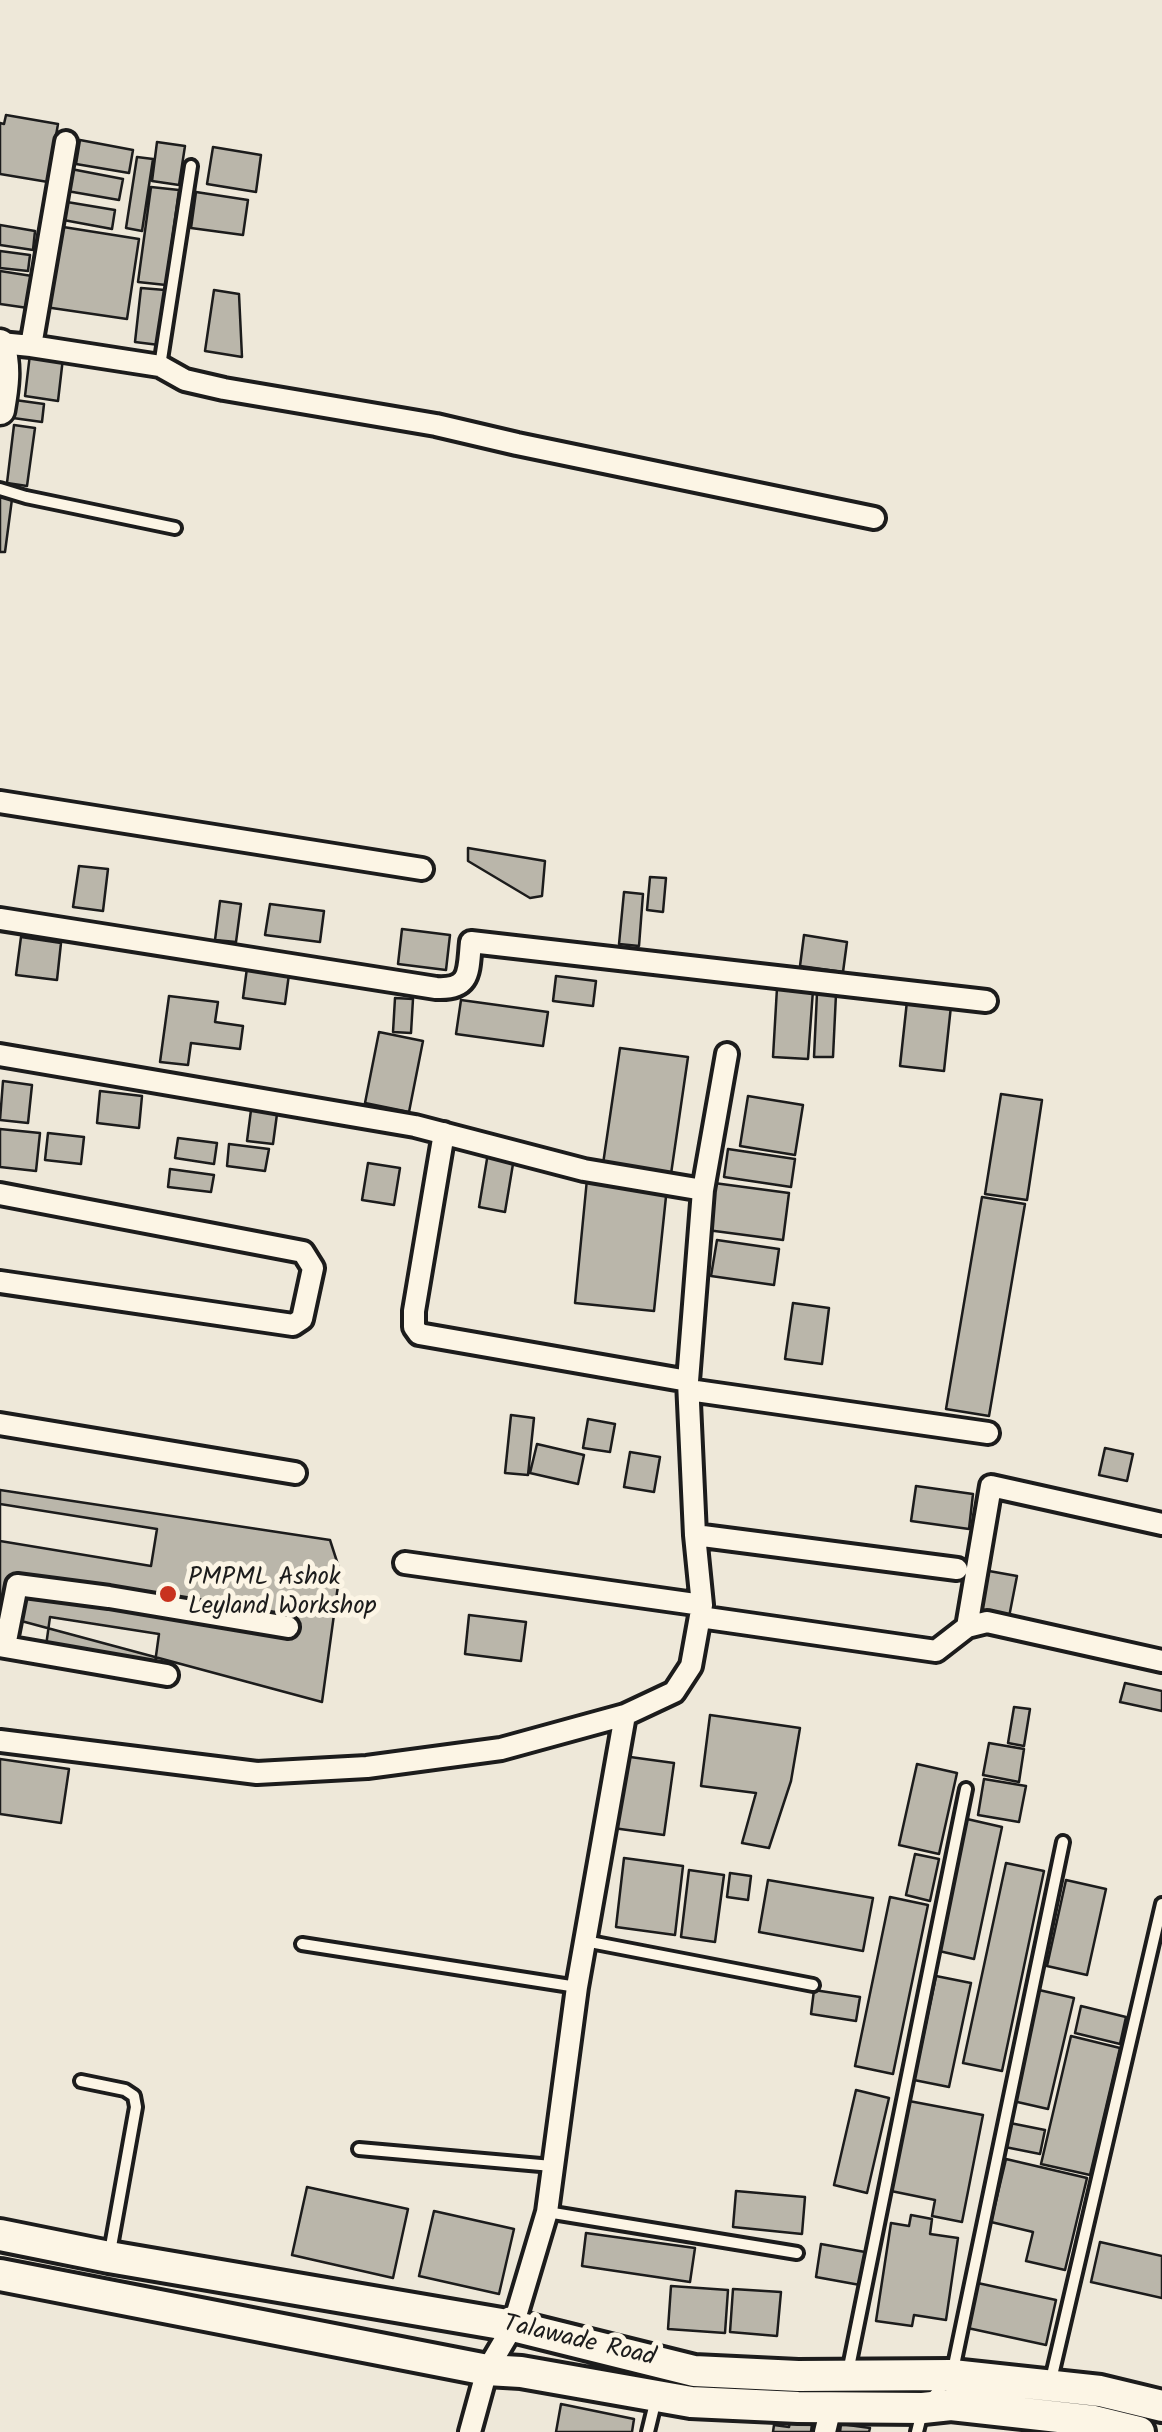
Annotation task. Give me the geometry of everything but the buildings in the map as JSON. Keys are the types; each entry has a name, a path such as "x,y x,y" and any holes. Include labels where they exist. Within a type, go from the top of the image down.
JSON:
{"main road":[{"name":"Talawade Road","path":"0,2235 513,2326 694,2371 798,2376 952,2375 1100,2391 1162,2406"},
{"name":"Talawade Road","path":"0,2275 487,2370 522,2372 691,2402 828,2420 920,2420 951,2405 1026,2423 1094,2421 1139,2432"}],"street":[{"path":"30,346 66,142"},
{"path":"0,410 5,382 0,344 30,346 160,366 185,380 224,390 436,424 874,518"},
{"path":"0,802 422,869"},
{"path":"0,919 436,988 451,989 467,976 471,942 986,1001"},
{"path":"0,1741 258,1773 367,1767 501,1749 625,1716 674,1692 691,1666 701,1611 688,1386 704,1190 727,1054"},
{"path":"0,1055 377,1119 584,1170 704,1190"},
{"path":"444,1133 414,1311 414,1326 419,1334 688,1386 988,1433"},
{"path":"0,1194 303,1252 313,1268 302,1319 293,1326 0,1282"},
{"path":"0,1424 295,1472"},
{"path":"967,1628 991,1486 1162,1524"},
{"path":"696,1535 958,1569"},
{"path":"405,1562 936,1651 967,1628 987,1622 1162,1661"},
{"path":"167,1675 3,1646 18,1585 109,1596 288,1627"},
{"path":"470,2432 487,2370 513,2326 547,2212 585,1941 625,1716"}],"lane":[{"path":"160,366 191,166"},
{"path":"0,489 26,498 175,528"},
{"path":"847,2376 966,1790"},
{"path":"920,2420 952,2375 1064,1842"},
{"path":"1050,2385 1162,1904"},
{"path":"585,1941 814,1985"},
{"path":"302,1944 578,1987"},
{"path":"81,2081 126,2090 134,2096 136,2107 109,2257"},
{"path":"360,2149 554,2166"},
{"path":"547,2212 797,2253"},
{"path":"648,2432 656,2396"}],"place":[{"name":"PMPML Ashok Leyland Workshop","path":"168,1594"}]}
